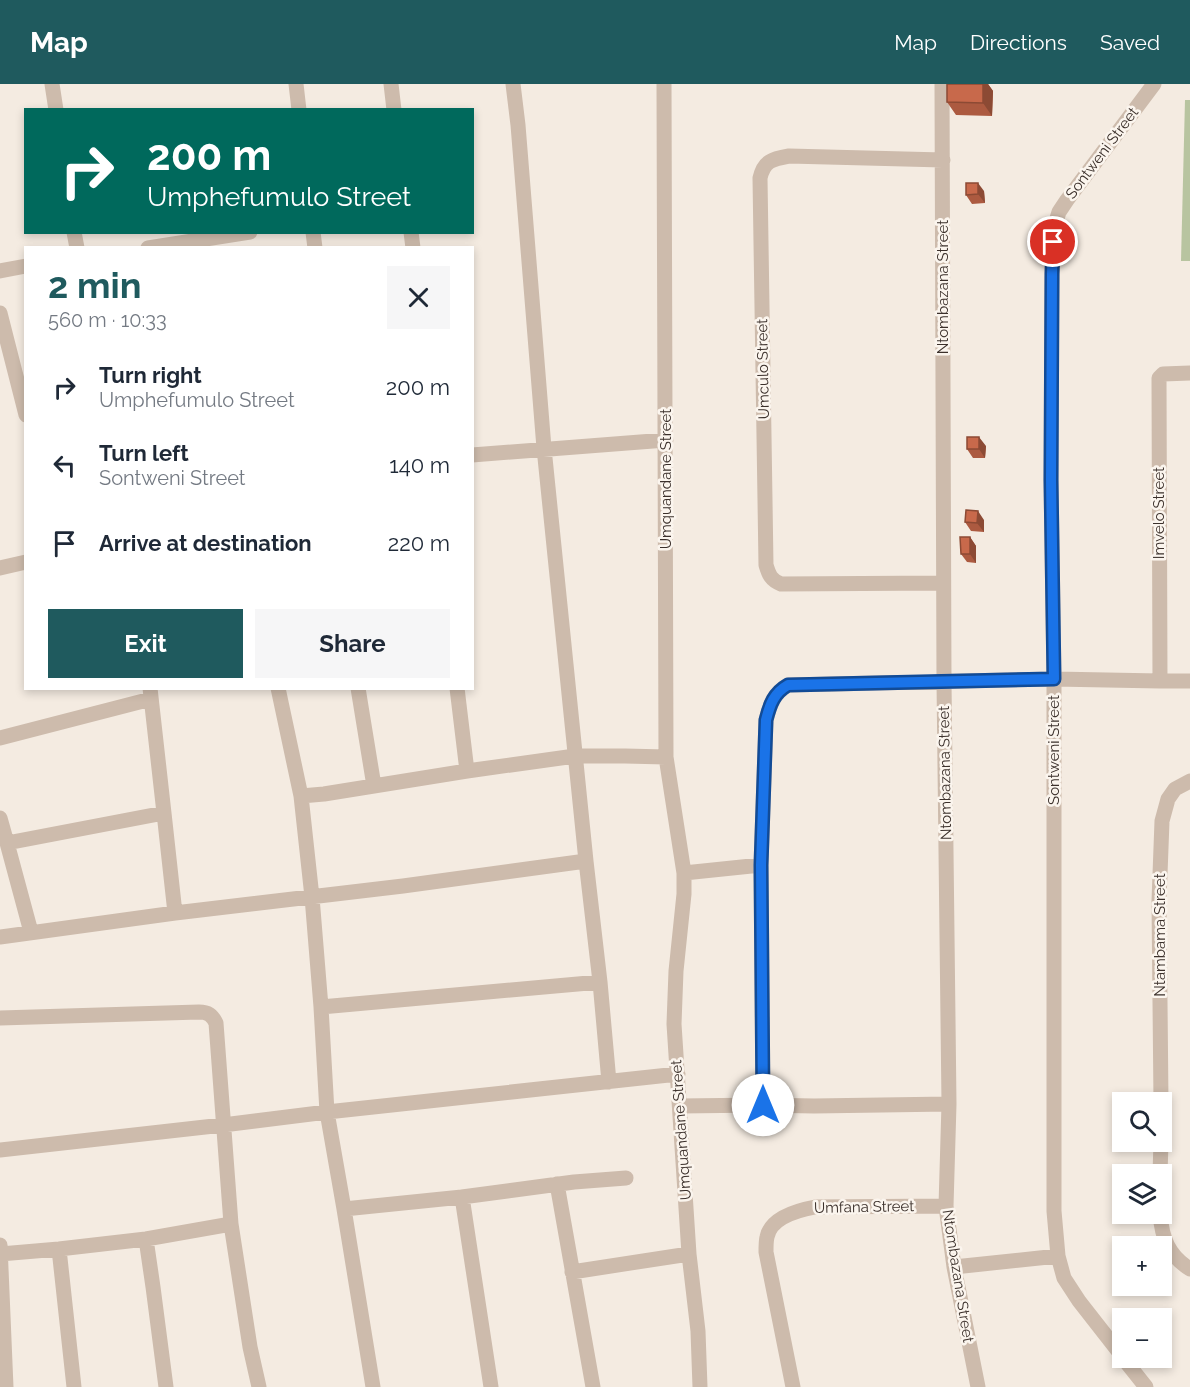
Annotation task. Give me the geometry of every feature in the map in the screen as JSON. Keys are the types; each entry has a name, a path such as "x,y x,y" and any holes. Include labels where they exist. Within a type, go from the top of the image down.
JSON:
{"street":[{"path":"296,84 299,108"},
{"path":"391,84 394,108"},
{"path":"513,84 544,448 609,1082"},
{"name":"Umquandane Street","path":"664,84 666,757 684,873 674,1024 689,1254 698,1331 700,1387"},
{"name":"Ntombazana Street","path":"942,84 943,583 949,1104 946,1206 954,1268 978,1387"},
{"name":"Sontweni Street","path":"1112,1343 1064,1278 1058,1256 1054,1211 1052,274 1054,228 1059,212 1154,84"},
{"path":"56,85 56,108"},
{"name":"Umculo Street","path":"943,160 789,156 769,162 760,178 766,565 769,575 781,584 943,583"},
{"path":"189,245 241,234"},
{"path":"0,271 24,266"},
{"path":"0,314 24,407"},
{"name":"Imvelo Street","path":"1160,681 1159,378 1163,374 1190,373"},
{"path":"474,455 666,440"},
{"path":"0,568 24,562"},
{"path":"763,1105 761,865 766,720 770,703 782,688 788,685 1054,679 1190,681"},
{"path":"278,690 300,796 312,897 327,1112 373,1387"},
{"path":"358,690 374,786"},
{"path":"457,690 467,771"},
{"path":"0,738 150,694 175,913"},
{"path":"300,796 575,756 666,757"},
{"name":"Ntambama Street","path":"1161,1092 1159,901 1162,821 1168,798 1175,789 1190,781"},
{"path":"8,843 164,813"},
{"path":"0,818 31,932"},
{"path":"0,937 586,861"},
{"path":"684,873 761,865"},
{"path":"321,1007 600,982"},
{"path":"0,1018 207,1012 213,1016 216,1023 231,1224 250,1347 259,1387"},
{"path":"0,1150 678,1074"},
{"path":"680,1106 949,1104"},
{"path":"344,1209 626,1178"},
{"path":"557,1184 593,1387"},
{"path":"462,1197 490,1387"},
{"name":"Umfana Street","path":"793,1387 766,1252 767,1235 772,1227 785,1216 815,1207 946,1206"},
{"path":"0,1254 58,1250 146,1239 231,1224"},
{"path":"1161,1224 1161,1233 1165,1241 1180,1262 1190,1269"},
{"path":"146,1239 166,1387"},
{"path":"0,1245 6,1387"},
{"path":"58,1250 74,1387"},
{"path":"572,1272 689,1254"},
{"path":"954,1268 1058,1256"},
{"name":"Sontweni Street","path":"1131,1368 1146,1387"}],"green space":[{"path":"1185,100 1190,100 1190,261 1181,261"}],"building":[{"path":"947,84 983,84 983,103 947,102"},
{"path":"966,183 978,183 978,194 966,195"},
{"path":"967,437 979,437 979,449 967,449"},
{"path":"966,510 978,511 977,523 965,522"},
{"path":"960,537 970,537 970,554 961,554"}],"route":[{"path":"763,1105 761,865 766,720 770,703 775,695 788,685 1054,679 1051,480 1053,242"}]}
